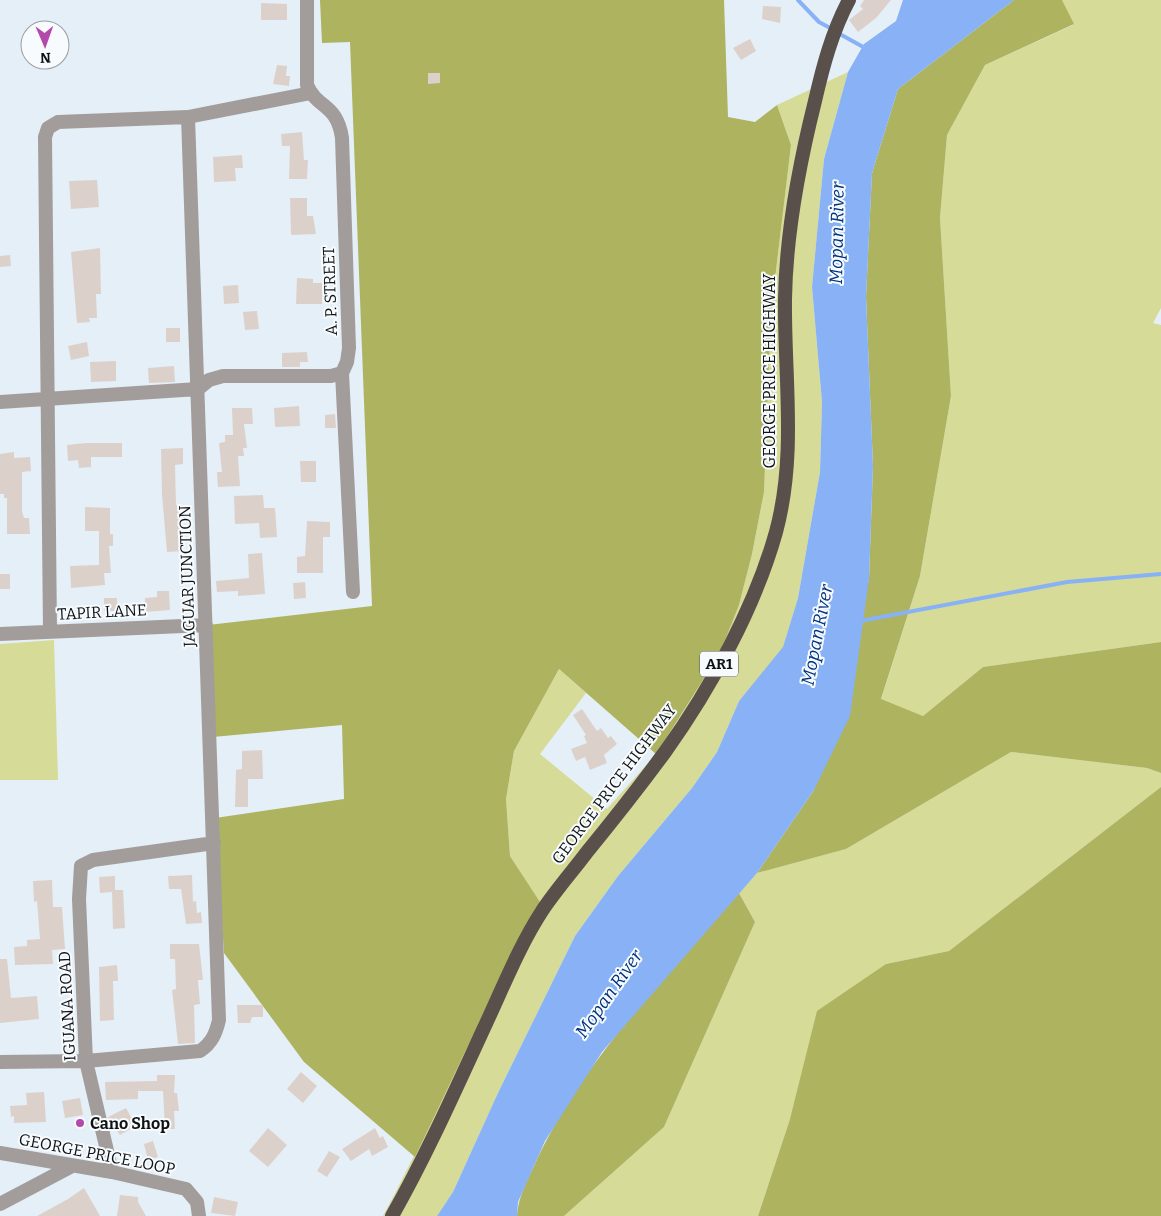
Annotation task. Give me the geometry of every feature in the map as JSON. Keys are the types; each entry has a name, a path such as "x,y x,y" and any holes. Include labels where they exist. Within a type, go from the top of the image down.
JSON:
{"highway":[{"name":"GEORGE PRICE HIGHWAY","path":"392,1216 435,1136 519,950 555,892 642,782 680,729 720,663 755,590 770,551 782,502 790,438 785,300 795,198 805,140 834,30 849,0"}],"street":[{"path":"50,632 45,137 48,128 58,122 188,117 311,93 306,75 307,0"},
{"name":"A. P. STREET","path":"311,93 336,115 342,138 349,348 347,362 342,373 353,592"},
{"name":"JAGUAR JUNCTION","path":"86,1061 200,1051 208,1046 216,1033 220,1004 208,738 206,625 188,117"},
{"path":"0,402 198,389 209,380 223,376 331,376 342,373"},
{"name":"TAPIR LANE","path":"0,634 206,625"},
{"name":"IGUANA ROAD","path":"112,1172 86,1061 79,898 81,866 93,860 214,844"},
{"path":"0,1062 86,1061"},
{"name":"GEORGE PRICE LOOP","path":"0,1153 112,1172 186,1189 197,1202 200,1216"},
{"path":"0,1204 72,1166"}],"green space":[{"path":"320,0 724,0 728,117 755,122 777,105 791,145 771,312 764,492 752,554 739,605 720,653 656,754 559,669 514,751 506,799 510,856 540,902 518,940 415,1157 304,1062 224,953 215,818 344,799 342,725 213,737 208,625 372,606 350,42 322,43"},
{"path":"1014,0 1062,0 1074,24 985,65 947,135 940,218 951,396 920,576 881,699 923,716 983,667 1161,642 1161,773 1147,768 1011,752 846,849 757,873 814,790 869,579 873,466 866,297 872,173 898,89"},
{"path":"1062,0 1161,0 1161,308 1153,323 1161,325 1161,642 983,667 923,716 881,700 920,576 951,396 940,218 947,135 985,65 1073,25"},
{"path":"848,72 824,159 812,287 822,402 820,472 798,598 783,648 739,701 717,752 692,788 618,876 575,936 497,1095 453,1192 437,1216 383,1216 423,1138 498,979 540,902 510,856 506,799 514,751 559,669 586,693 540,754 607,809 656,754 720,653 739,605 752,554 764,492 771,312 791,145 777,105"},
{"path":"54,640 58,780 0,780 0,644"},
{"path":"1011,752 1147,768 1161,773 1161,787 949,951 886,964 790,1119 758,1216 564,1216 664,1127 755,922 739,893 757,873 846,849"},
{"path":"1161,787 1161,1216 758,1216 790,1119 817,1011 886,964 949,951"},
{"path":"739,893 755,922 664,1127 564,1216 517,1216 528,1178 553,1128 575,1091 626,1022"}],"water":[{"name":"Mopan River","path":"903,0 1014,0 898,89 872,173 866,297 873,466 869,579 850,716 814,790 757,873 602,1052 545,1141 518,1202 517,1216 437,1216 453,1192 497,1095 575,936 618,876 692,788 717,752 739,701 783,647 798,598 820,472 822,402 812,287 824,159 848,72 864,44 896,21"}],"building":[{"path":"864,0 891,0 876,18 858,32 849,20 863,9 860,6"},
{"path":"261,3 287,4 287,20 261,20"},
{"path":"763,6 781,7 780,23 762,19"},
{"path":"750,39 756,51 741,60 733,48"},
{"path":"277,65 287,66 286,76 290,76 289,86 273,84"},
{"path":"428,73 440,73 440,83 428,84"},
{"path":"302,132 304,160 308,160 307,179 289,179 290,146 282,146 281,134"},
{"path":"242,155 243,168 235,168 236,181 214,182 213,157"},
{"path":"97,180 99,207 71,209 69,181"},
{"path":"290,198 307,198 307,216 313,216 316,234 291,235"},
{"path":"100,248 101,294 96,294 97,318 89,318 90,322 77,323 71,252"},
{"path":"10,255 11,266 0,267 0,256"},
{"path":"297,278 313,279 313,283 323,283 322,304 296,304"},
{"path":"238,285 239,303 224,304 223,286"},
{"path":"257,311 259,329 245,330 243,312"},
{"path":"166,328 180,328 180,342 166,342"},
{"path":"87,342 89,356 71,360 68,346"},
{"path":"307,352 308,362 300,362 300,367 282,367 282,353"},
{"path":"116,361 116,381 91,382 90,362"},
{"path":"174,366 175,382 149,383 148,368"},
{"path":"299,406 300,426 275,427 274,408"},
{"path":"232,408 252,408 253,424 244,424 247,448 243,448 244,456 238,456 240,486 218,487 217,472 222,472 219,443 225,442 225,435 233,435"},
{"path":"335,414 336,428 325,428 325,415"},
{"path":"122,443 122,457 91,457 91,467 79,468 78,460 68,461 67,445"},
{"path":"183,448 183,464 175,465 176,505 181,505 183,551 167,552 162,495 161,449"},
{"path":"14,452 14,458 30,457 31,471 22,472 22,511 24,518 29,518 30,534 7,534 7,498 4,498 4,494 0,494 0,454"},
{"path":"300,461 316,461 316,482 301,482"},
{"path":"263,495 264,508 275,508 277,537 260,538 259,523 235,524 234,496"},
{"path":"85,507 110,508 110,534 113,534 113,546 109,546 111,573 104,573 105,585 71,588 70,566 99,565 99,531 85,531"},
{"path":"307,521 330,522 330,537 323,537 323,573 297,573 297,557 305,556"},
{"path":"262,553 265,594 238,596 238,591 217,592 216,581 249,578 248,554"},
{"path":"0,574 10,574 10,589 0,589"},
{"path":"305,582 306,598 294,599 293,583"},
{"path":"157,591 169,591 170,610 145,612 145,598 157,597"},
{"path":"104,598 117,598 117,611 104,611"},
{"path":"582,709 597,731 601,728 608,738 611,736 617,744 604,755 607,763 590,770 585,757 576,761 571,749 587,743 584,736 586,735 573,715"},
{"path":"262,750 263,779 248,779 248,807 235,807 236,770 242,769 242,751"},
{"path":"192,875 193,902 196,901 197,913 201,912 202,923 186,924 181,889 169,889 168,876"},
{"path":"115,876 115,890 123,890 125,928 113,929 112,892 100,893 99,877"},
{"path":"52,880 53,907 62,907 65,949 52,950 53,964 15,965 14,947 27,946 27,940 40,939 37,901 34,902 33,881"},
{"path":"170,944 199,944 203,980 198,980 200,1004 194,1005 195,1043 178,1044 172,990 176,989 175,959 170,959"},
{"path":"0,959 7,959 11,998 37,996 39,1019 0,1023"},
{"path":"117,965 118,981 113,981 114,1020 100,1021 99,967"},
{"path":"237,1005 263,1005 263,1017 252,1017 250,1023 238,1023"},
{"path":"301,1072 317,1086 303,1103 287,1089"},
{"path":"157,1075 175,1075 174,1093 177,1093 179,1111 174,1111 175,1129 165,1129 163,1091 138,1091 138,1099 106,1100 105,1082 157,1081"},
{"path":"44,1092 46,1122 14,1123 14,1116 11,1117 10,1106 27,1105 26,1093"},
{"path":"80,1098 83,1115 65,1118 62,1101"},
{"path":"126,1108 136,1126 120,1135 108,1117"},
{"path":"268,1128 287,1145 268,1167 249,1151"},
{"path":"375,1128 380,1138 383,1136 388,1147 372,1156 369,1149 351,1161 342,1149"},
{"path":"153,1141 158,1157 148,1160 144,1144"},
{"path":"329,1151 340,1157 327,1177 317,1171"},
{"path":"84,1188 100,1216 37,1216 68,1199"},
{"path":"120,1195 138,1197 138,1202 146,1216 117,1216"},
{"path":"214,1197 238,1202 235,1216 211,1213"}],"waterway":[{"path":"798,0 819,22 832,29"},
{"path":"838,33 865,48"},
{"path":"860,621 1067,582 1161,574"}],"place":[{"name":"Cano Shop","path":"80,1123"}]}
